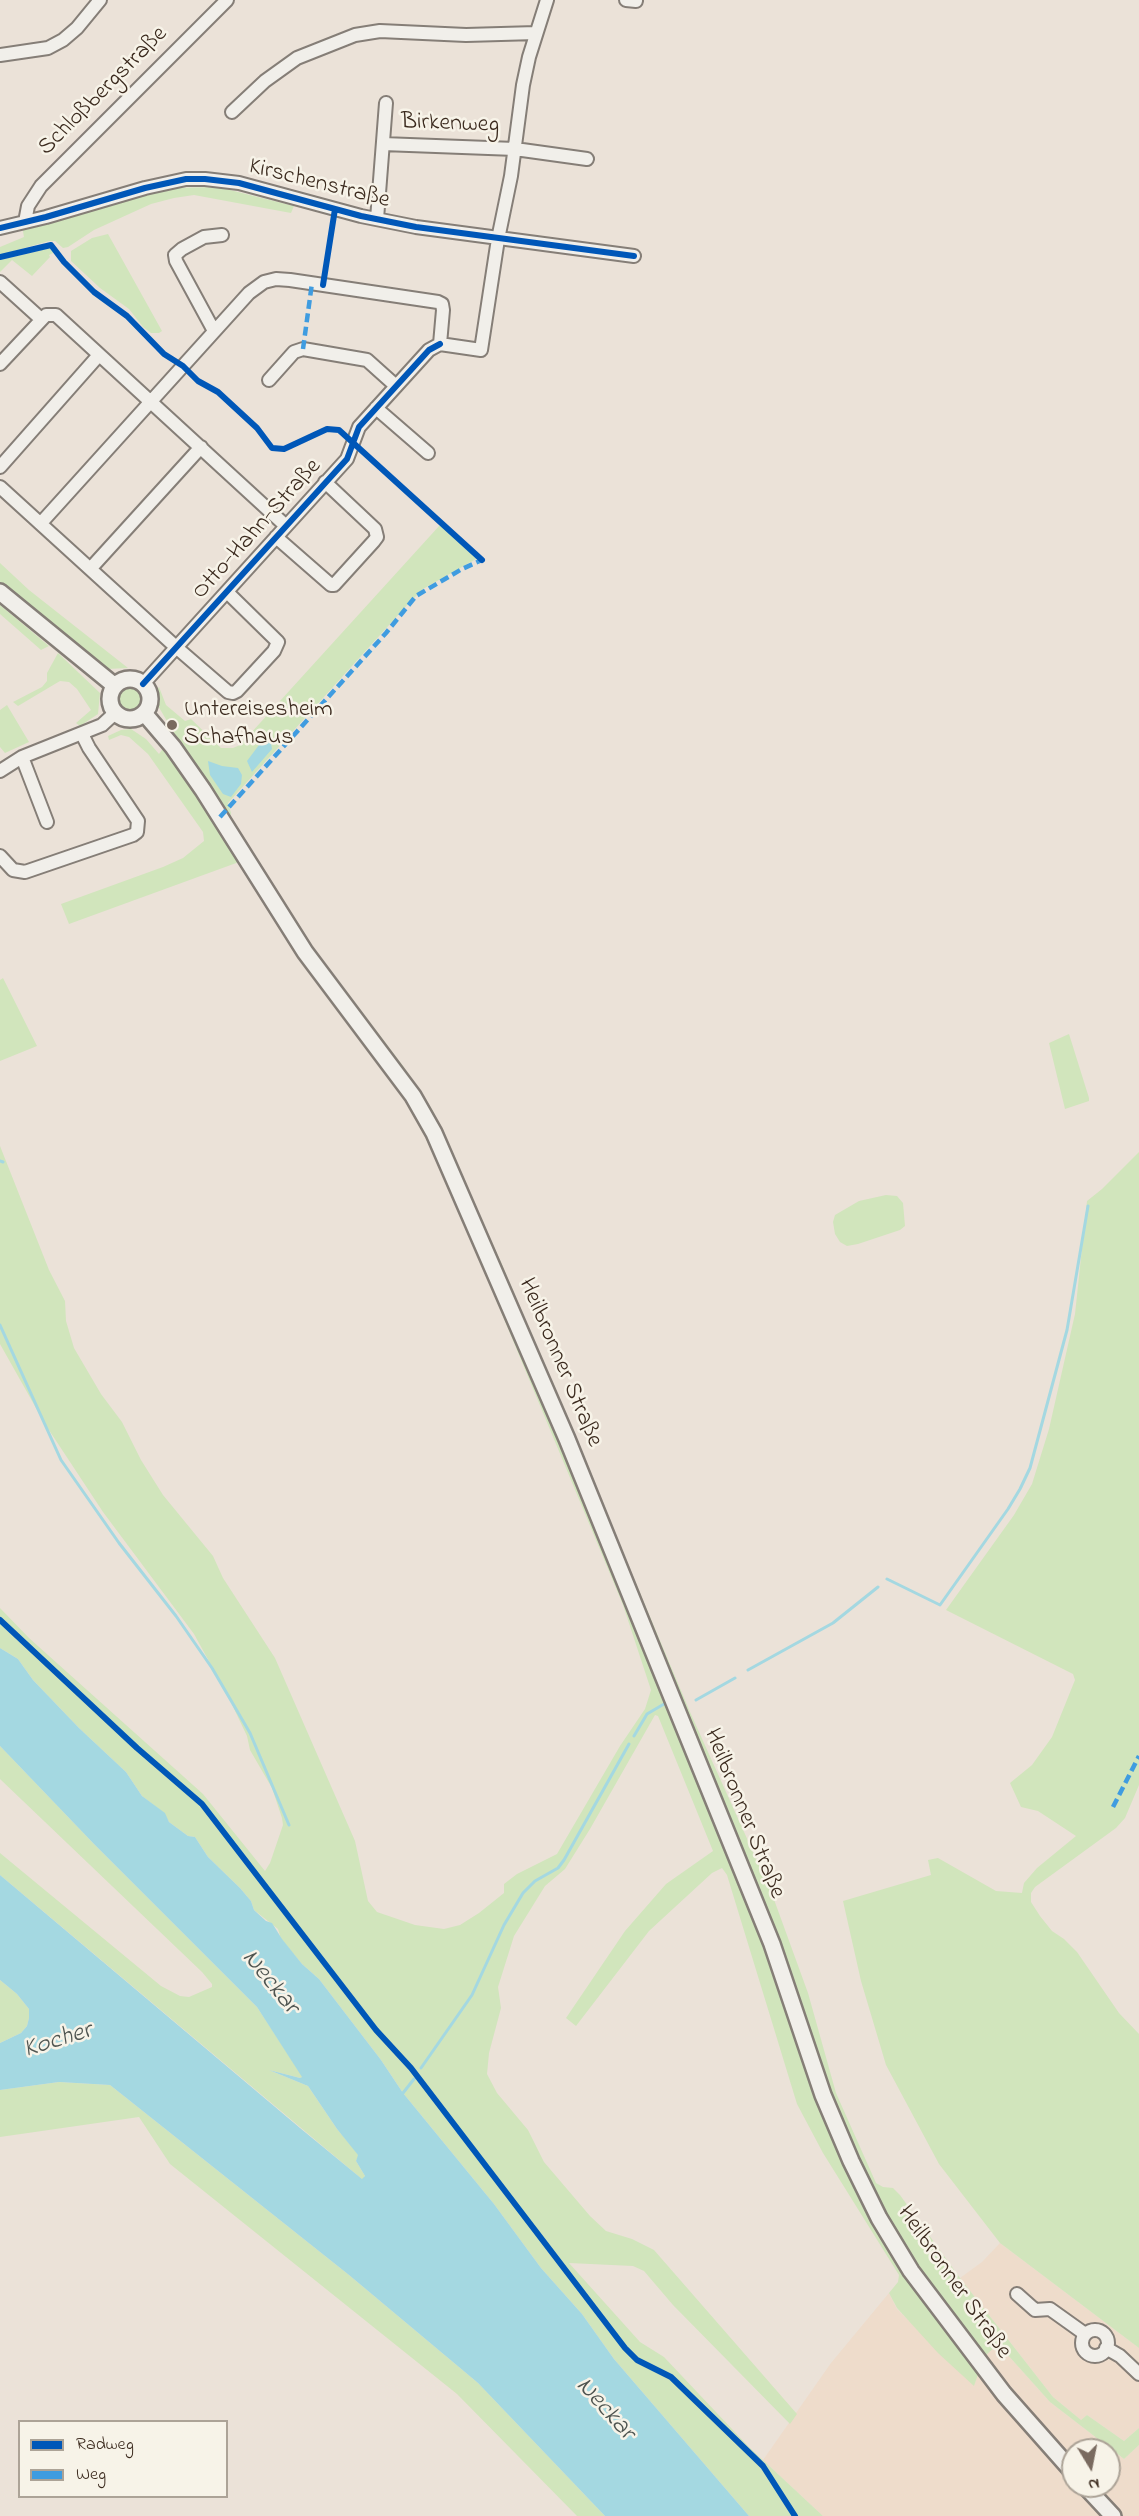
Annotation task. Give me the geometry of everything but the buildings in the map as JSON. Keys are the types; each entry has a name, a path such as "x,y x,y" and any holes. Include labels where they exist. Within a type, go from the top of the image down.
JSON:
{"main road":[{"path":"0,592 115,686"},
{"path":"126,680 143,684 150,701 144,713 129,719 115,713 110,700 115,686 126,680"},
{"name":"Heilbronner Straße","path":"144,713 173,747 197,781 305,952 413,1096 434,1133 551,1399 594,1505 772,1944 823,2095 851,2161 879,2218 911,2271 1004,2394 1061,2458"},
{"path":"1096,2498 1113,2516"}],"street":[{"path":"0,55 48,48 63,40 100,0"},
{"name":"Schloßbergstraße","path":"25,222 28,206 41,186 213,5 227,0"},
{"path":"41,523 257,286 276,279 438,302 442,304 443,310 440,344 481,350 515,149 523,85 547,0"},
{"path":"626,0 636,1"},
{"path":"232,112 258,86 297,58 355,35 380,31 466,35 536,33"},
{"path":"377,219 386,102"},
{"name":"Birkenweg","path":"383,144 515,149 587,159"},
{"name":"Kirschenstraße","path":"0,228 108,197 186,179 225,180 377,219 498,239 634,256"},
{"path":"214,331 176,261 175,255 204,237 222,235"},
{"path":"0,282 41,319"},
{"path":"0,364 41,319 46,315 56,315 286,526"},
{"name":"Otto-Hahn-Straße","path":"143,684 347,459 356,432 376,408 429,350 440,344"},
{"path":"269,380 289,356 303,349 367,360 396,386"},
{"path":"0,467 99,355"},
{"path":"376,408 428,453"},
{"path":"91,568 201,447"},
{"path":"276,537 328,584 334,585 374,541 377,533 325,482"},
{"path":"0,487 177,648 228,692 233,693 237,692 274,651 278,642 227,592"},
{"path":"0,771 22,757 102,725 115,713"},
{"path":"0,856 13,870 25,872 137,832 138,821 88,748 82,734"},
{"path":"22,757 47,822"},
{"path":"1017,2294 1035,2310 1050,2309 1085,2334"},
{"path":"1092,2331 1101,2333 1106,2339 1106,2348 1100,2354 1088,2354 1082,2347 1085,2334 1092,2331"},
{"path":"1106,2348 1120,2356 1139,2374"}],"shaded area":[{"path":"1000,2243 1139,2348 1139,2428 1124,2441 1087,2415 1081,2420 1053,2397 960,2278 982,2262"},
{"path":"889,2293 897,2309 974,2385 984,2357 998,2344 1050,2402 1097,2438 1061,2438 1061,2498 1121,2498 1121,2457 1124,2459 1139,2445 1139,2516 823,2516 763,2460 831,2363"}],"green space":[{"path":"218,187 294,206 291,213 194,195 174,198 151,204 94,230 68,247 63,248 55,241 49,241 0,255 0,247 24,237 22,226 172,188"},
{"path":"108,234 162,331 159,333 151,333 143,327 129,309 100,288 71,261 71,251 92,238"},
{"path":"51,248 55,252 49,255 50,257 32,276 12,260 0,272 0,260"},
{"path":"440,525 478,558 423,589 409,603 228,803 230,818 305,937 403,1066 433,1111 503,1267 690,1712 772,1894 808,1993 836,2093 876,2183 883,2187 893,2188 900,2195 960,2278 1053,2397 1081,2420 1087,2415 1120,2438 1097,2438 1050,2402 998,2344 984,2357 974,2386 938,2353 897,2308 889,2293 898,2282 899,2275 823,2153 797,2104 727,1875 722,1868 712,1873 649,1931 576,2026 566,2018 625,1931 666,1884 713,1851 658,1716 655,1715 565,1869 545,1886 514,1936 498,1987 501,2008 489,2053 487,2074 497,2093 528,2130 544,2162 590,2216 606,2231 632,2239 654,2250 797,2414 790,2424 673,2305 644,2271 633,2266 569,2263 640,2342 664,2357 749,2447 823,2516 749,2516 614,2359 582,2314 541,2268 494,2204 403,2093 381,2060 319,1979 302,1964 281,1939 278,1929 254,1910 251,1901 208,1857 195,1837 188,1836 169,1822 164,1813 142,1796 126,1772 33,1680 18,1659 0,1648 0,1608 29,1638 203,1794 265,1871 283,1825 282,1818 272,1788 250,1750 247,1736 227,1694 194,1634 103,1512 45,1424 0,1344 0,1146 49,1270 65,1301 66,1321 74,1348 101,1394 122,1422 141,1460 163,1495 213,1556 223,1578 275,1658 355,1841 368,1901 377,1912 415,1925 444,1929 460,1925 504,1893 504,1884 517,1874 557,1854 620,1746 645,1709 651,1690 623,1605 457,1206 422,1130 396,1085 307,969 239,862 69,924 61,904 163,867 183,858 204,841 203,832 148,754 129,737 121,735 109,740 108,736 121,730 131,729 146,739 159,754 174,733 157,704 154,693 159,687 166,705 185,721 191,719 221,748 233,748 240,745"},
{"path":"0,563 29,590 128,668 107,669 6,587 0,582"},
{"path":"0,605 49,646 41,650 0,614"},
{"path":"58,653 100,693 98,714 80,726 76,723 91,710 77,689 69,682 60,681 18,706 13,702 42,687 47,681 47,673"},
{"path":"129,685 139,689 143,699 139,709 129,713 119,709 115,699 119,689"},
{"path":"7,705 29,742 5,753 0,747 0,710"},
{"path":"3,978 37,1046 0,1061 0,980"},
{"path":"1069,1034 1089,1101 1065,1109 1049,1043"},
{"path":"1139,1152 1139,1785 1125,1818 1116,1828 1035,1887 1031,1893 1031,1902 1052,1931 1077,1952 1119,2013 1139,2034 1139,2348 1000,2243 939,2164 886,2065 861,1981 843,1901 931,1875 928,1860 938,1858 996,1891 1022,1893 1024,1883 1037,1868 1076,1836 1038,1811 1021,1807 1010,1783 1032,1765 1052,1737 1075,1680 1073,1674 946,1610 1014,1515 1032,1484 1049,1429 1075,1314 1087,1201"},
{"path":"886,1195 897,1196 903,1203 905,1226 900,1230 858,1244 847,1246 840,1242 835,1234 833,1222 835,1215 859,1201"},
{"path":"0,1746 257,2007 303,2077 269,2070 308,2086 337,2129 359,2155 356,2161 365,2176 363,2180 0,1875 0,1853 161,1986 180,1996 189,1997 212,1987 202,1972 0,1779"},
{"path":"0,1980 17,1994 29,2009 29,2018 27,2026 21,2033 0,2043"},
{"path":"59,2082 110,2085 349,2275 478,2383 605,2516 577,2516 457,2394 170,2164 139,2117 0,2137 0,2090"},
{"path":"1139,2428 1139,2445 1124,2459 1121,2457 1121,2439 1124,2441"}],"water":[{"path":"270,737 272,749 252,772 247,761 262,741"},
{"path":"208,761 238,768 242,775 241,784 231,797 223,794 210,775"},
{"path":"0,1648 18,1659 33,1680 126,1772 142,1796 165,1813 169,1822 188,1836 195,1837 208,1857 251,1901 254,1910 266,1921 272,1923 302,1964 319,1979 381,2060 403,2093 494,2204 541,2268 582,2314 614,2359 749,2516 605,2516 478,2383 349,2275 110,2085 59,2082 0,2090 0,2043 21,2033 27,2026 29,2009 17,1994 0,1980 0,1875 300,2128 362,2179 365,2176 356,2161 358,2155 308,2086 269,2070 302,2077 257,2007 0,1746"}],"waterway":[{"path":"887,1579 940,1605 1020,1489 1030,1468 1067,1330 1088,1206"},
{"path":"0,1325 61,1460 119,1543 176,1616 212,1668 250,1733 289,1825"},
{"path":"748,1670 833,1623 878,1587"},
{"path":"696,1700 735,1678"},
{"path":"634,1736 647,1714 664,1704"},
{"path":"421,2068 472,1995 504,1925 523,1893 535,1881 558,1868 564,1860 629,1744"},
{"path":"403,2093 414,2079"}],"marked path":[{"path":"303,349 312,283"},
{"path":"220,817 386,633 416,596 482,560 479,557"},
{"path":"1113,1807 1139,1756"}],"cycle path":[{"path":"0,228 145,188 186,179 205,179 239,183 361,216 416,227 634,256"},
{"path":"323,285 335,209"},
{"path":"0,257 51,245 64,262 94,292 127,316 164,354 183,366 198,381 218,392 257,428 272,448 284,449 327,429 339,430 482,560"},
{"path":"143,684 347,459 359,427 429,350 440,344"},
{"path":"0,1620 137,1748 202,1804 376,2030 411,2068 625,2348 637,2360 671,2377 763,2466 795,2516"}],"place":[{"name":"Untereisesheim Schafhaus","path":"172,725"}],"water label":[{"name":"Neckar","path":"269,1983"},
{"name":"Kocher","path":"58,2042"},
{"name":"Neckar","path":"604,2410"}]}
